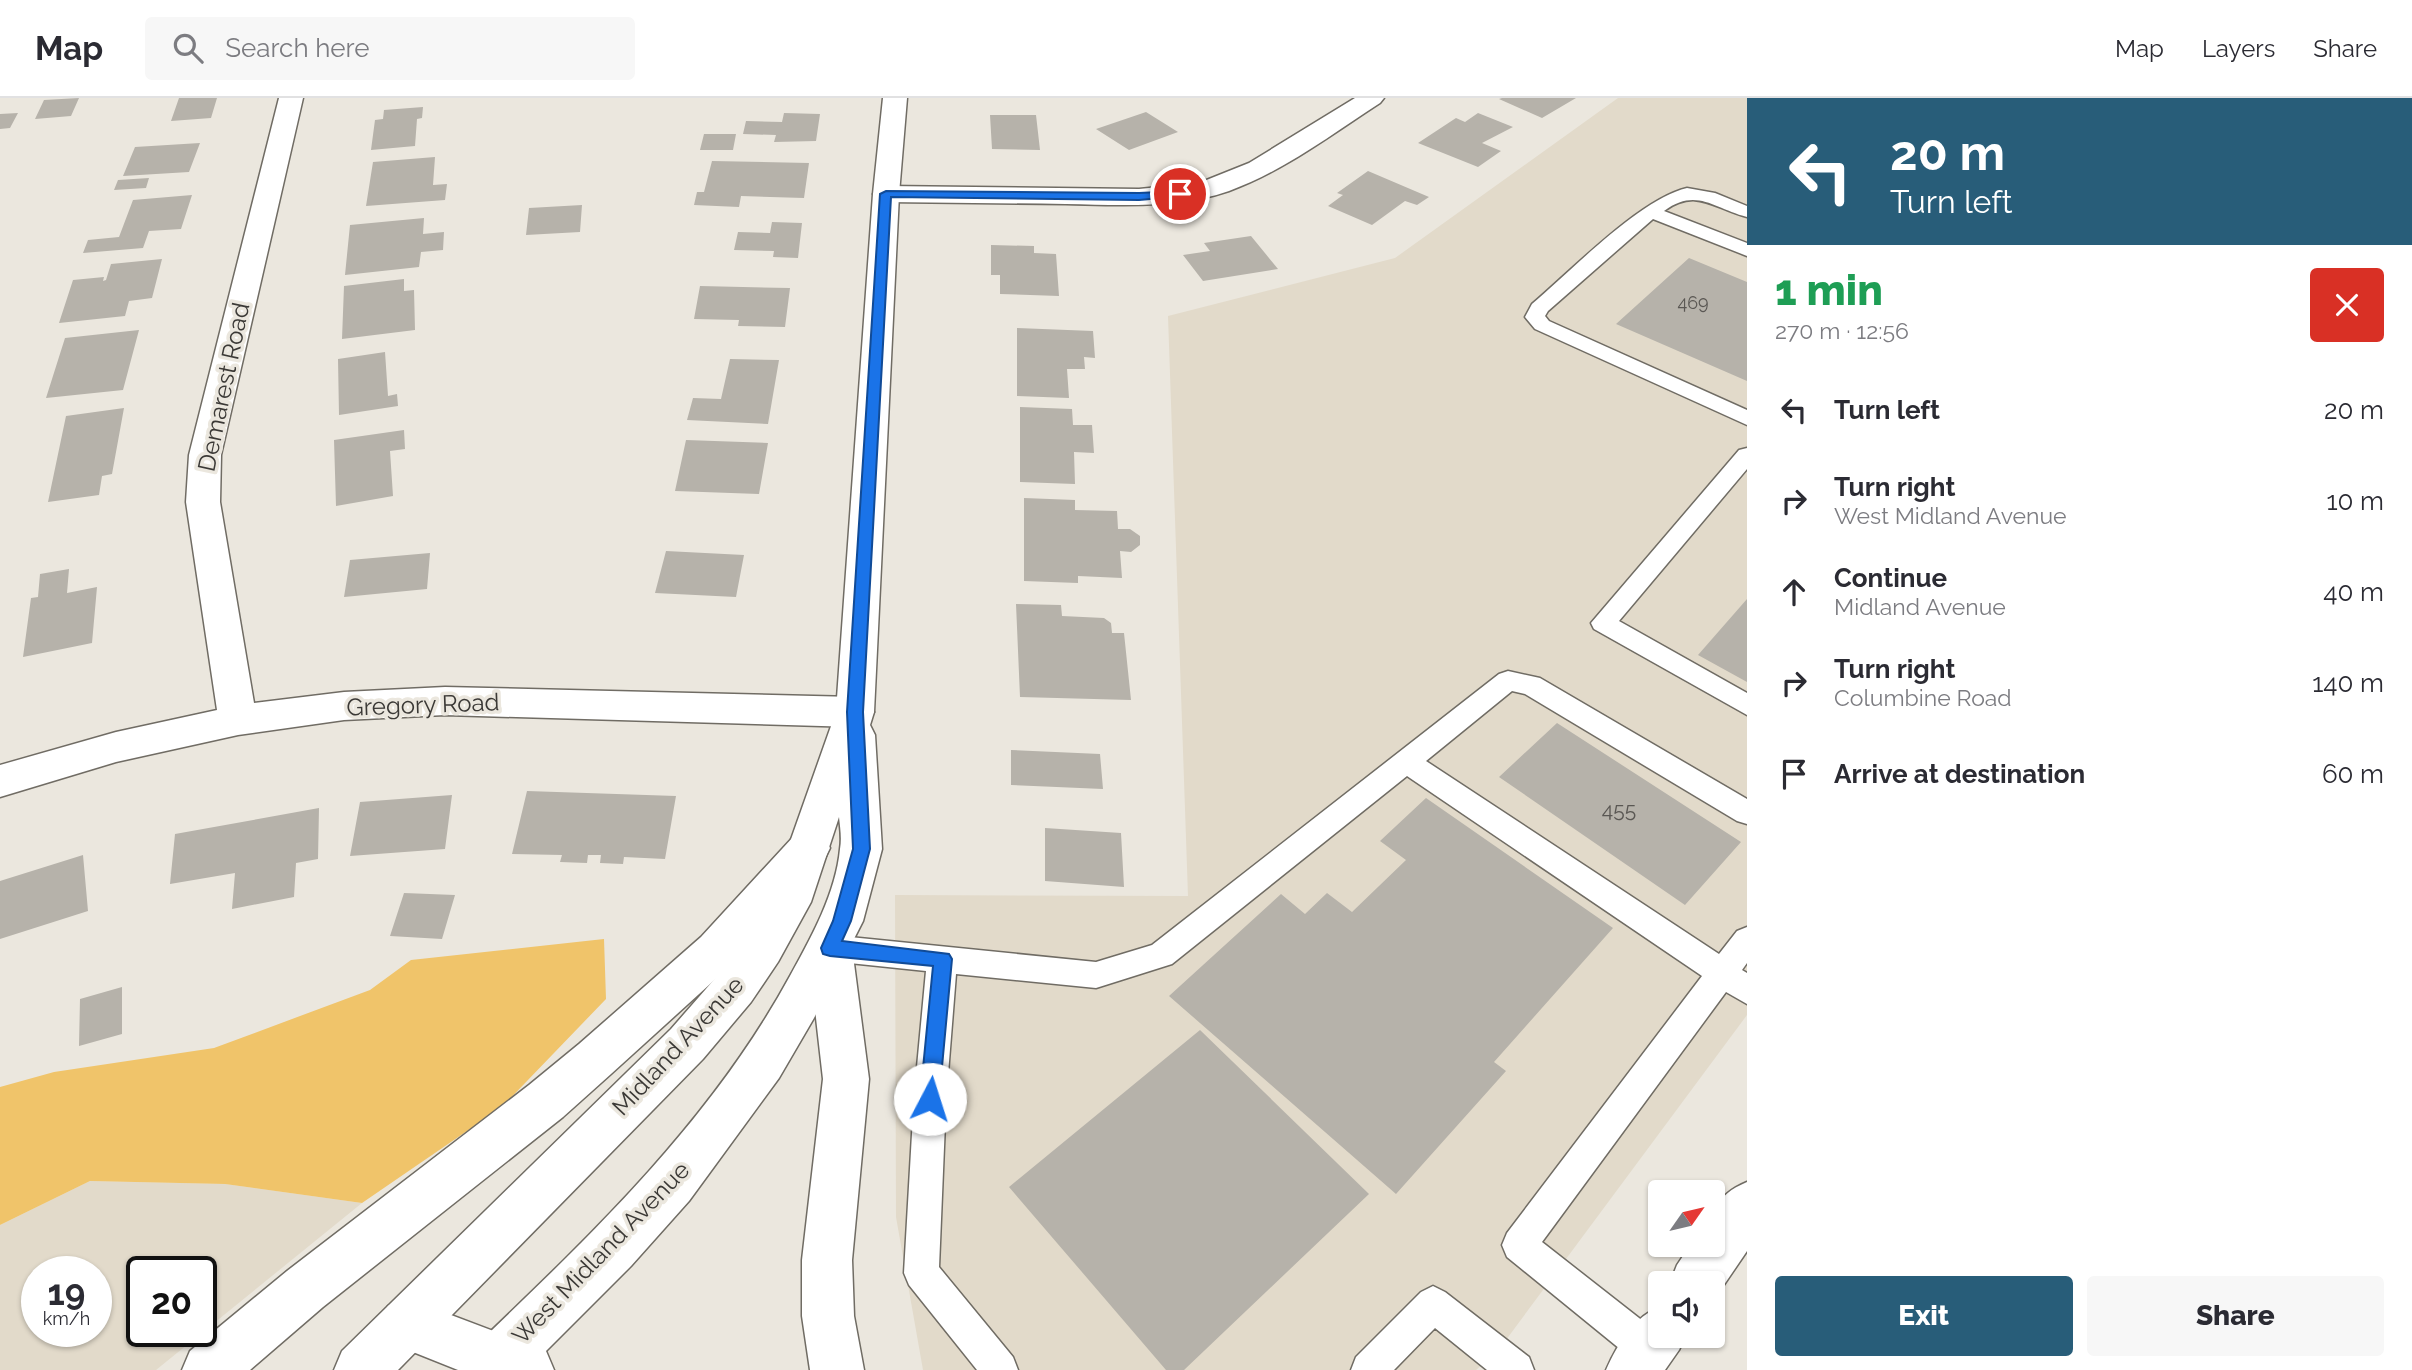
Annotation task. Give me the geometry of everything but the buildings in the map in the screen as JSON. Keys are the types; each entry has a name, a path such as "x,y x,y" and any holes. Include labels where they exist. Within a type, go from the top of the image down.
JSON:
{"main road":[{"name":"Demarest Road","path":"238,720 203,502 205,455 291,98"},
{"name":"Midland Avenue","path":"361,1370 687,1044 735,988 763,949 790,902 855,712 886,194 895,98"},
{"path":"886,194 1139,197 1180,194 1215,187 1247,175 1372,98"},
{"name":"Gregory Road","path":"0,781 116,747 238,720 344,706 445,701 855,712"},
{"name":"West Midland Avenue","path":"505,1367 672,1184 763,1063 830,948 842,921 861,849 855,712"},
{"path":"209,1370 305,1289 545,1101 613,1043 716,951 809,848"},
{"path":"830,948 846,1079 827,1260 828,1316 837,1370"},
{"path":"1703,1271 1747,1207"},
{"path":"406,1324 505,1367"}],"lane":[{"path":"1747,212 1691,193 1669,197 1539,308 1535,317 1542,325 1747,418"},
{"path":"1651,212 1747,250"},
{"path":"1747,455 1603,623 1747,705"},
{"path":"830,948 1096,975 1161,955 1508,681 1531,685 1747,813"},
{"path":"1406,761 1735,982"},
{"path":"1648,1350 1519,1245 1735,982 1747,940"},
{"path":"943,959 930,1099 921,1273 1000,1370"},
{"path":"1369,1370 1433,1304 1516,1370"}],"shaded area":[{"path":"1618,98 1747,98 1747,1015 1497,1352 1476,1370 923,1370 896,1217 895,895 1188,896 1168,316 1395,258"},
{"path":"604,939 606,999 502,1107 362,1203 225,1184 90,1181 0,1225 0,1087 54,1072 214,1048 370,990 411,960"},
{"path":"90,1181 225,1184 362,1203 217,1321 217,1256 126,1256 126,1347 184,1347 156,1370 0,1370 0,1225"}],"route":[{"path":"930,1099 943,959 830,948 842,921 861,849 855,712 886,194 1139,197 1180,194"}]}
